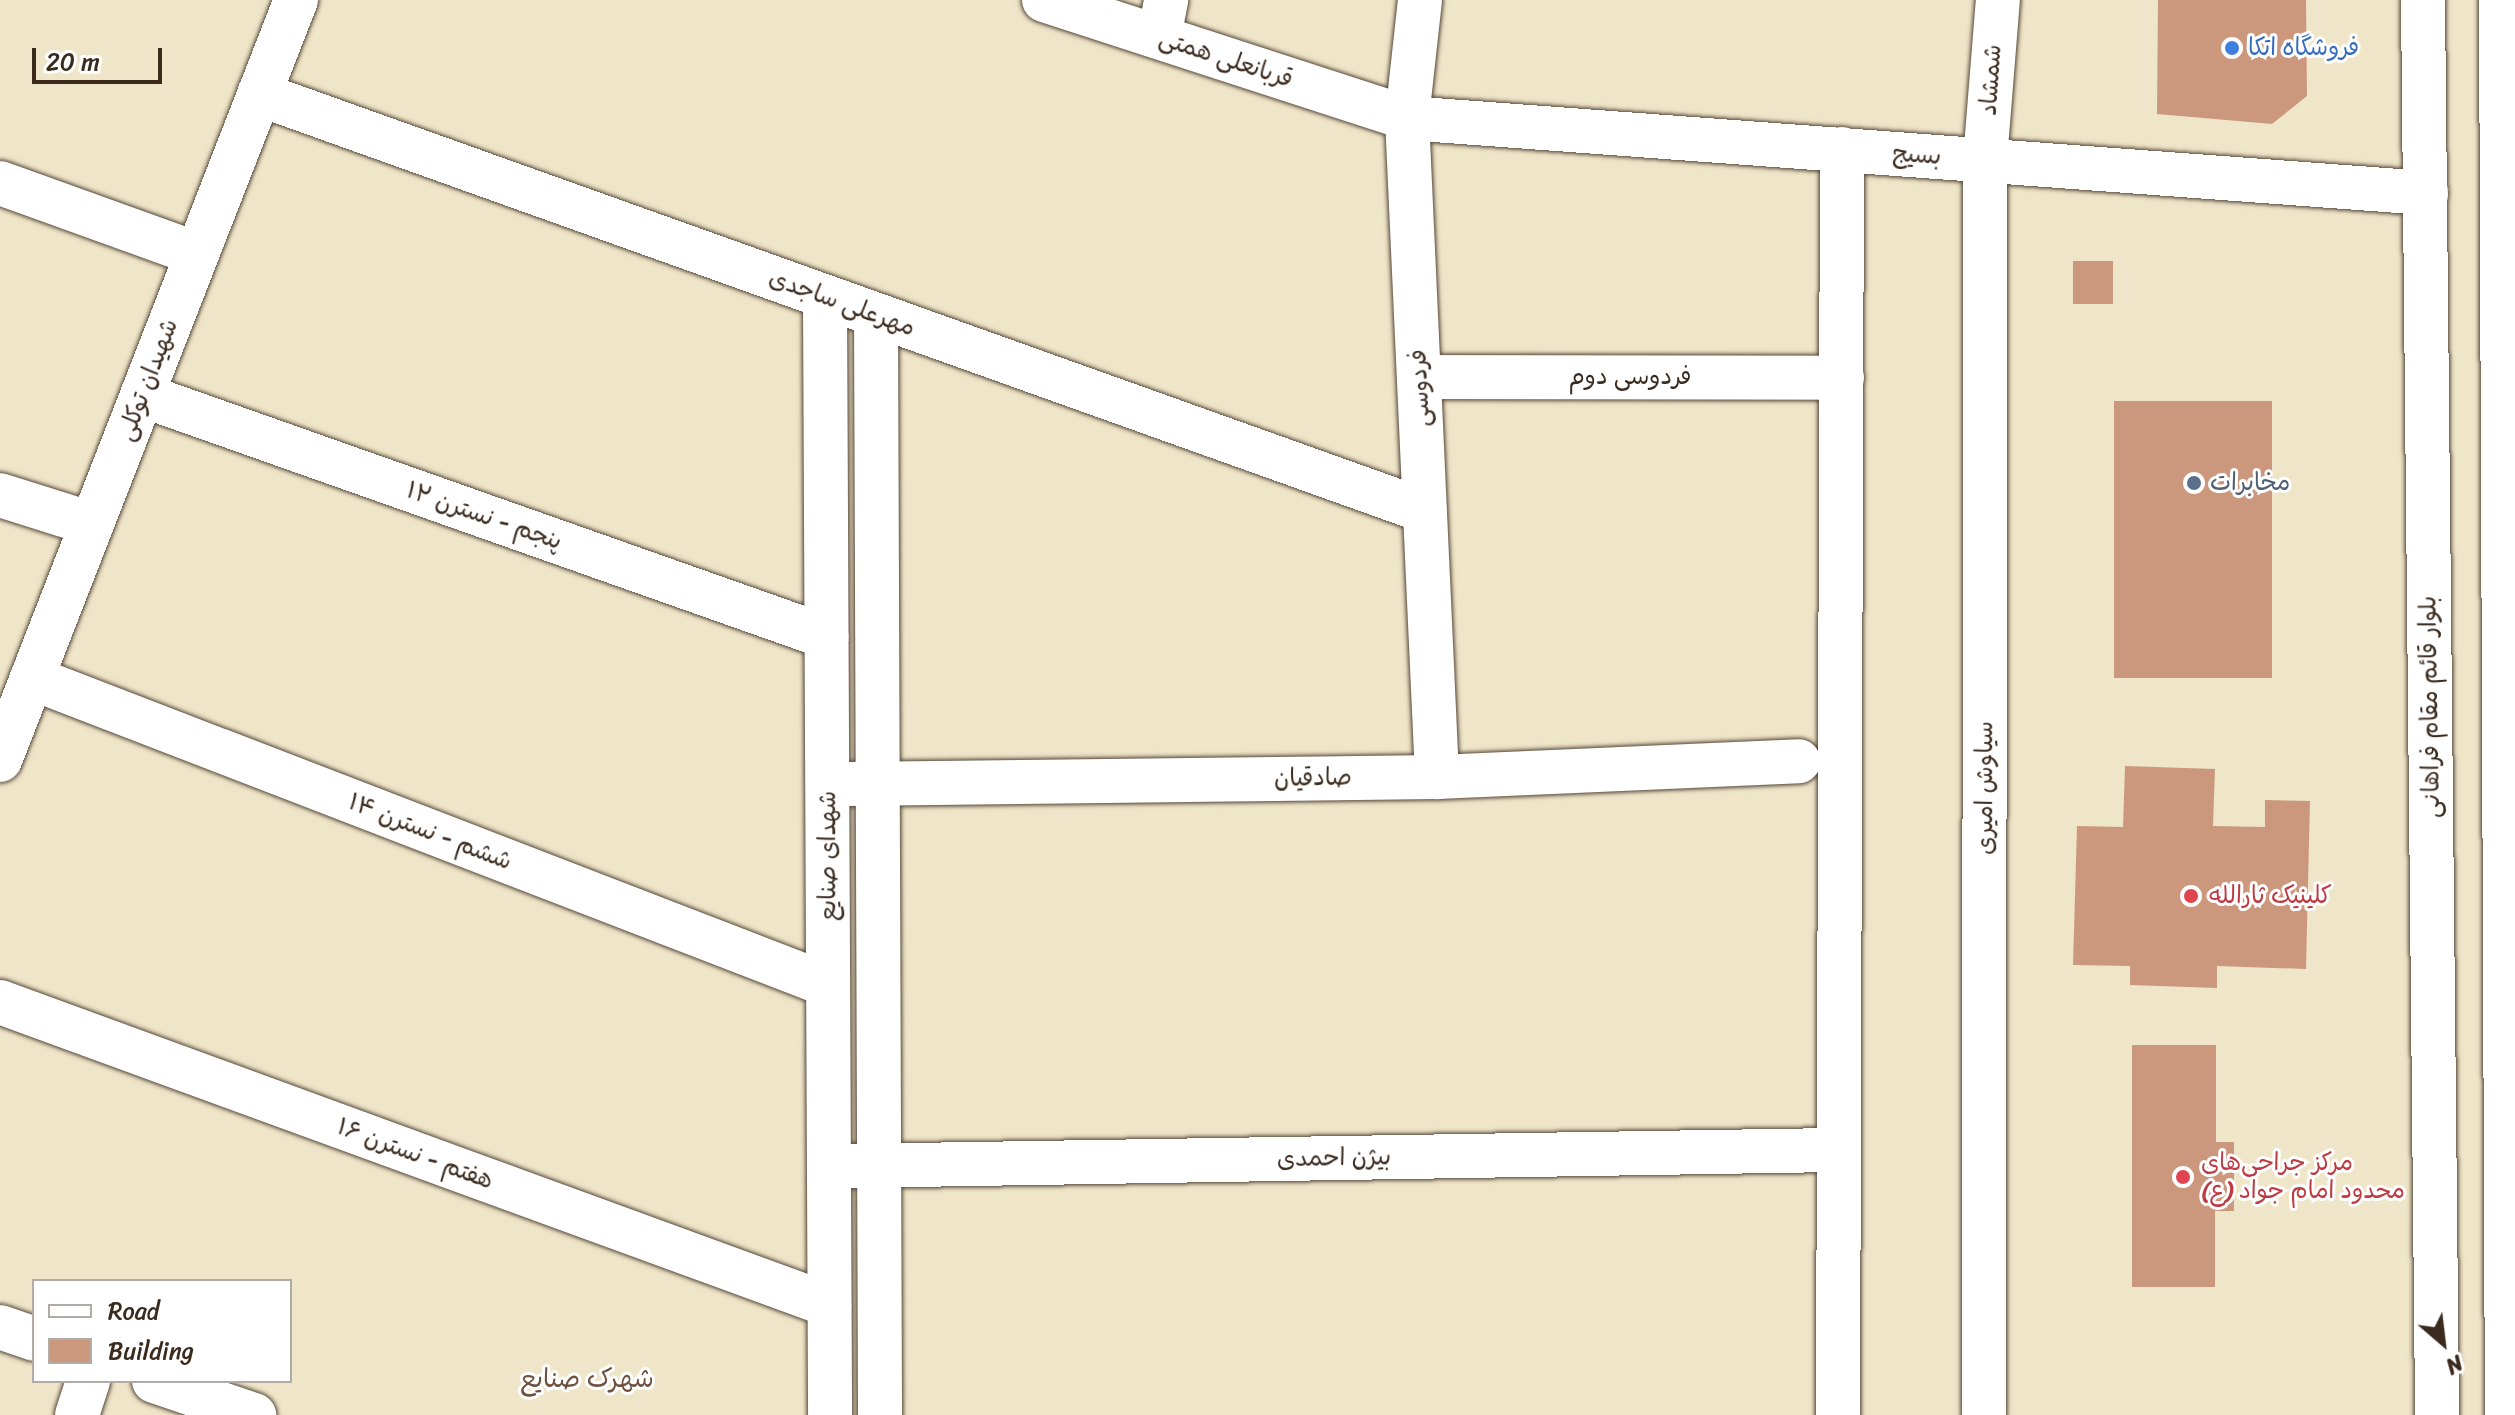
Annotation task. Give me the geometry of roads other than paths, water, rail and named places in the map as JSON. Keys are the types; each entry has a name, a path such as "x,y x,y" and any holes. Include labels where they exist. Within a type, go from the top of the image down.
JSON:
{"street":[{"name":"شهیدان توکلی","path":"0,760 296,0"},
{"name":"قربانعلی همتی","path":"1044,0 1162,18 1407,118"},
{"name":"فردوسی","path":"1420,0 1407,118 1437,777"},
{"name":"شمشاد","path":"1985,160 1998,0"},
{"name":"بلوار قائم مقام فراهانی","path":"2423,0 2437,1415"},
{"path":"2501,0 2507,1415"},
{"name":"مهرعلی ساجدی","path":"259,94 1425,511"},
{"name":"بسیج","path":"1407,118 2426,193"},
{"path":"1838,1415 1842,149"},
{"name":"سیاوش امیری","path":"1984,1415 1985,160"},
{"path":"0,183 197,254"},
{"name":"شهدای صنایع","path":"825,297 830,1415"},
{"name":"شهدای صنایع","path":"876,315 880,1415"},
{"name":"فردوسی دوم","path":"1419,377 1842,378"},
{"name":"پنجم - نسترن ۱۲","path":"142,395 827,637"},
{"path":"826,428 877,429"},
{"path":"0,495 92,524"},
{"name":"ششم - نسترن ۱۴","path":"32,678 828,985"},
{"name":"صادقیان","path":"828,785 1437,777 1799,761"},
{"name":"هفتم - نسترن ۱۶","path":"0,1002 829,1305"},
{"name":"بیژن احمدی","path":"829,1167 1839,1150"},
{"path":"0,1327 32,1338"},
{"path":"77,1415 87,1383"},
{"path":"160,1383 254,1415"}],"place":[{"name":"فروشگاه اتکا","path":"2232,48"},
{"name":"مخابرات","path":"2194,483"},
{"name":"کلینیک ثارالله","path":"2191,896"},
{"name":"مرکز جراحی‌های محدود امام جواد (ع)","path":"2183,1177"}],"district":[{"name":"شهرک صنایع","path":"587,1379"}]}
